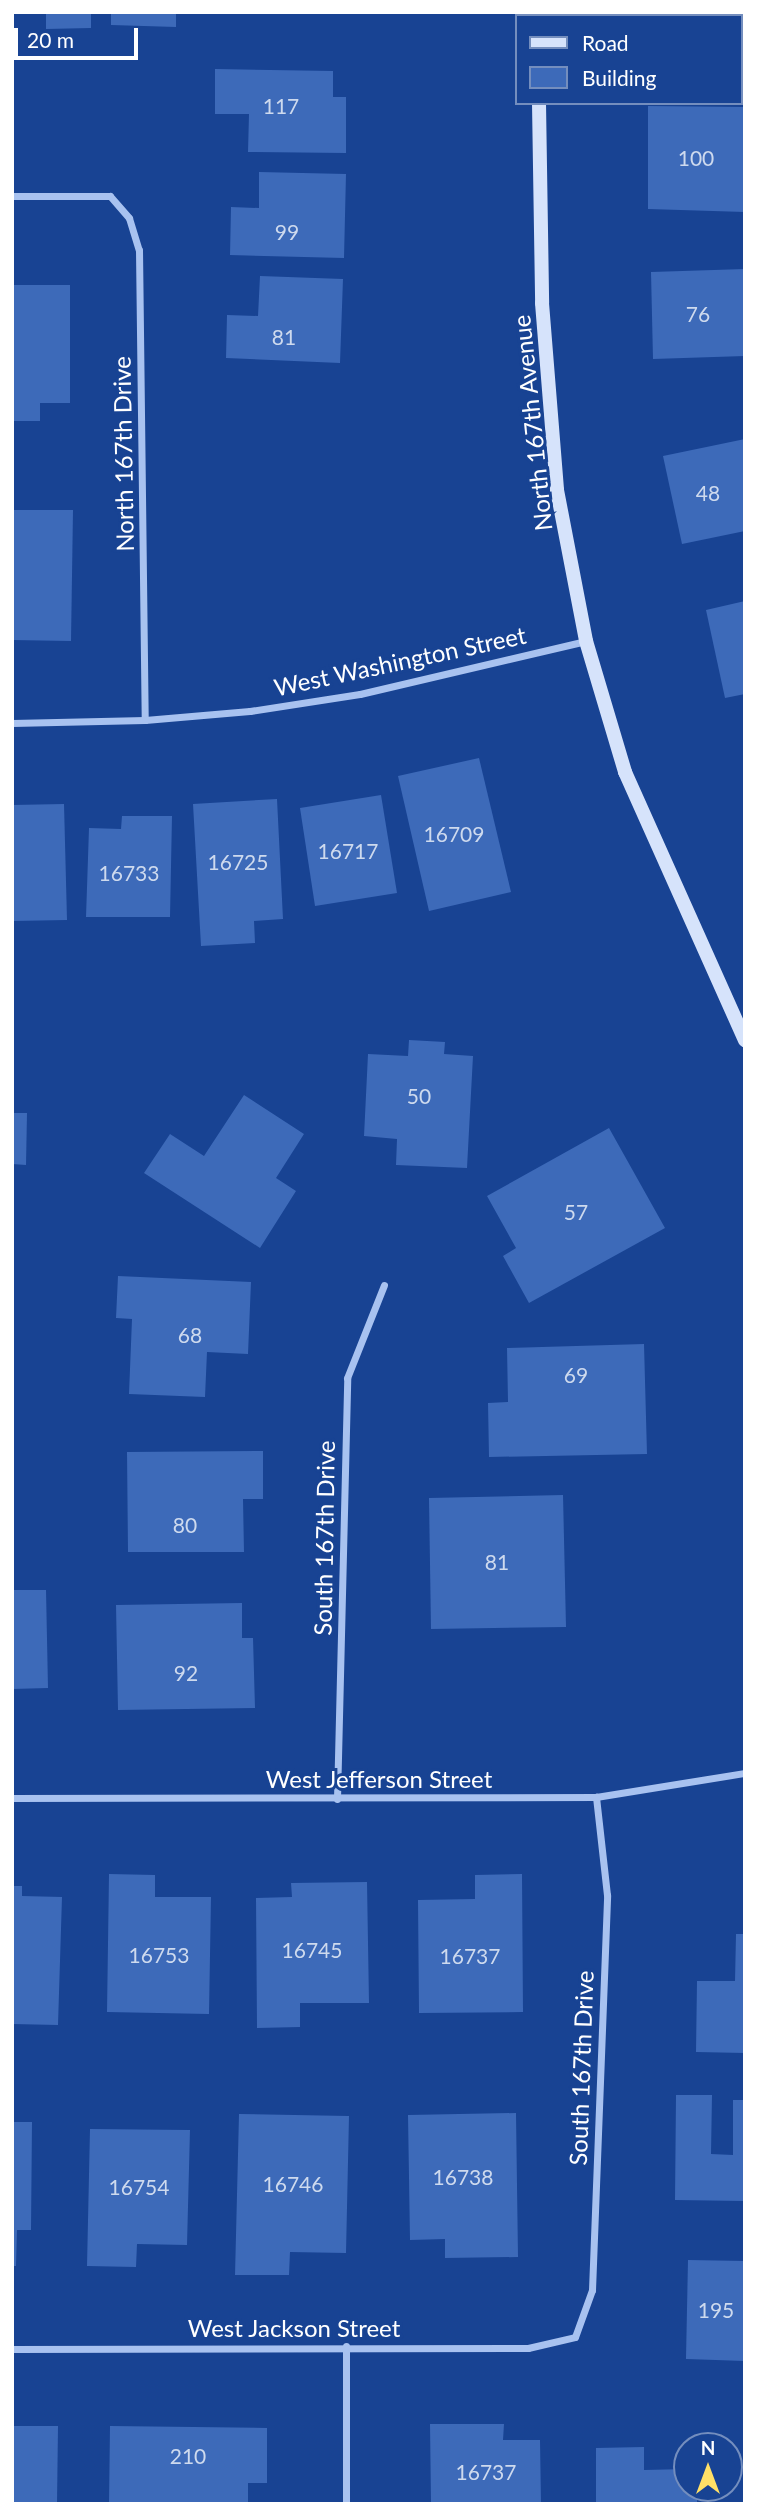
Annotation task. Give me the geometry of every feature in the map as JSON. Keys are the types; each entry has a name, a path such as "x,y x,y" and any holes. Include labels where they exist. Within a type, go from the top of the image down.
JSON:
{"street":[{"name":"North 167th Avenue","path":"539,105 542,303 557,490 586,640 625,772 745,1040"},
{"name":"North 167th Drive","path":"12,195 110,196 128,218 139,250 145,720"},
{"name":"West Washington Street","path":"12,723 145,720 250,711 360,694 586,640"},
{"name":"South 167th Drive","path":"337,1799 347,1378 384,1285"},
{"name":"West Jefferson Street","path":"12,1798 596,1797 745,1773"},
{"name":"South 167th Drive","path":"575,2337 592,2290 607,1895 596,1797"},
{"name":"West Jackson Street","path":"12,2349 346,2346 528,2348 575,2337"},
{"path":"346,2346 346,2504"}],"building":[{"path":"46,12 91,12 91,28 46,29"},
{"path":"111,12 176,12 176,27 111,25"},
{"path":"745,12 745,79 743,14 652,14"},
{"path":"215,69 333,71 333,97 346,97 346,153 248,152 249,114 215,114"},
{"path":"648,106 745,107 745,212 648,209"},
{"path":"259,172 346,174 344,258 230,255 231,207 259,208"},
{"path":"745,269 745,356 653,359 651,272"},
{"path":"260,276 343,279 340,363 226,358 227,315 258,316"},
{"path":"12,285 70,285 70,403 40,403 40,421 12,421"},
{"path":"745,439 745,531 682,544 663,456"},
{"path":"12,510 73,510 71,641 12,640"},
{"path":"745,601 745,694 725,698 706,610"},
{"path":"479,758 511,892 429,911 398,776"},
{"path":"381,795 397,893 315,906 300,808"},
{"path":"277,799 283,919 254,921 255,943 201,946 193,804"},
{"path":"64,804 67,920 12,921 12,805"},
{"path":"122,816 172,816 170,917 86,917 89,828 121,829"},
{"path":"409,1040 445,1042 444,1054 473,1056 467,1168 396,1165 397,1139 364,1136 368,1054 408,1056"},
{"path":"244,1095 304,1134 276,1178 296,1191 260,1248 144,1173 170,1134 204,1156"},
{"path":"12,1113 27,1113 26,1165 12,1164"},
{"path":"609,1128 665,1228 529,1303 503,1256 516,1248 487,1196"},
{"path":"118,1276 251,1282 248,1354 207,1352 205,1397 129,1394 132,1319 116,1318"},
{"path":"644,1344 647,1454 489,1457 488,1403 508,1402 507,1348"},
{"path":"263,1451 263,1499 243,1499 244,1552 128,1552 127,1452"},
{"path":"563,1495 566,1627 431,1629 429,1498"},
{"path":"12,1590 46,1590 48,1688 12,1689"},
{"path":"242,1603 242,1638 253,1638 255,1708 118,1710 116,1605"},
{"path":"109,1874 155,1875 155,1897 211,1897 209,2014 107,2012"},
{"path":"522,1874 523,2012 419,2013 418,1900 475,1899 475,1875"},
{"path":"367,1882 369,2003 300,2003 300,2027 257,2028 256,1898 292,1897 291,1883"},
{"path":"12,1886 22,1886 22,1896 62,1897 58,2025 12,2024"},
{"path":"736,1934 745,1934 745,2053 696,2052 697,1981 735,1981"},
{"path":"676,2095 712,2095 711,2154 733,2155 733,2100 745,2100 745,2201 675,2200"},
{"path":"516,2113 518,2257 445,2258 445,2239 410,2240 408,2115"},
{"path":"239,2114 349,2116 346,2253 290,2252 289,2275 235,2275"},
{"path":"12,2122 32,2122 31,2230 17,2230 16,2266 12,2266"},
{"path":"90,2129 190,2130 187,2245 137,2244 136,2267 87,2266"},
{"path":"688,2260 745,2261 745,2361 686,2359"},
{"path":"430,2424 504,2424 503,2440 540,2440 541,2504 431,2504"},
{"path":"13,2426 58,2426 57,2504 12,2504"},
{"path":"110,2426 267,2428 267,2483 248,2483 248,2504 109,2504"},
{"path":"644,2447 644,2470 673,2469 673,2502 697,2504 596,2504 596,2448"}]}
